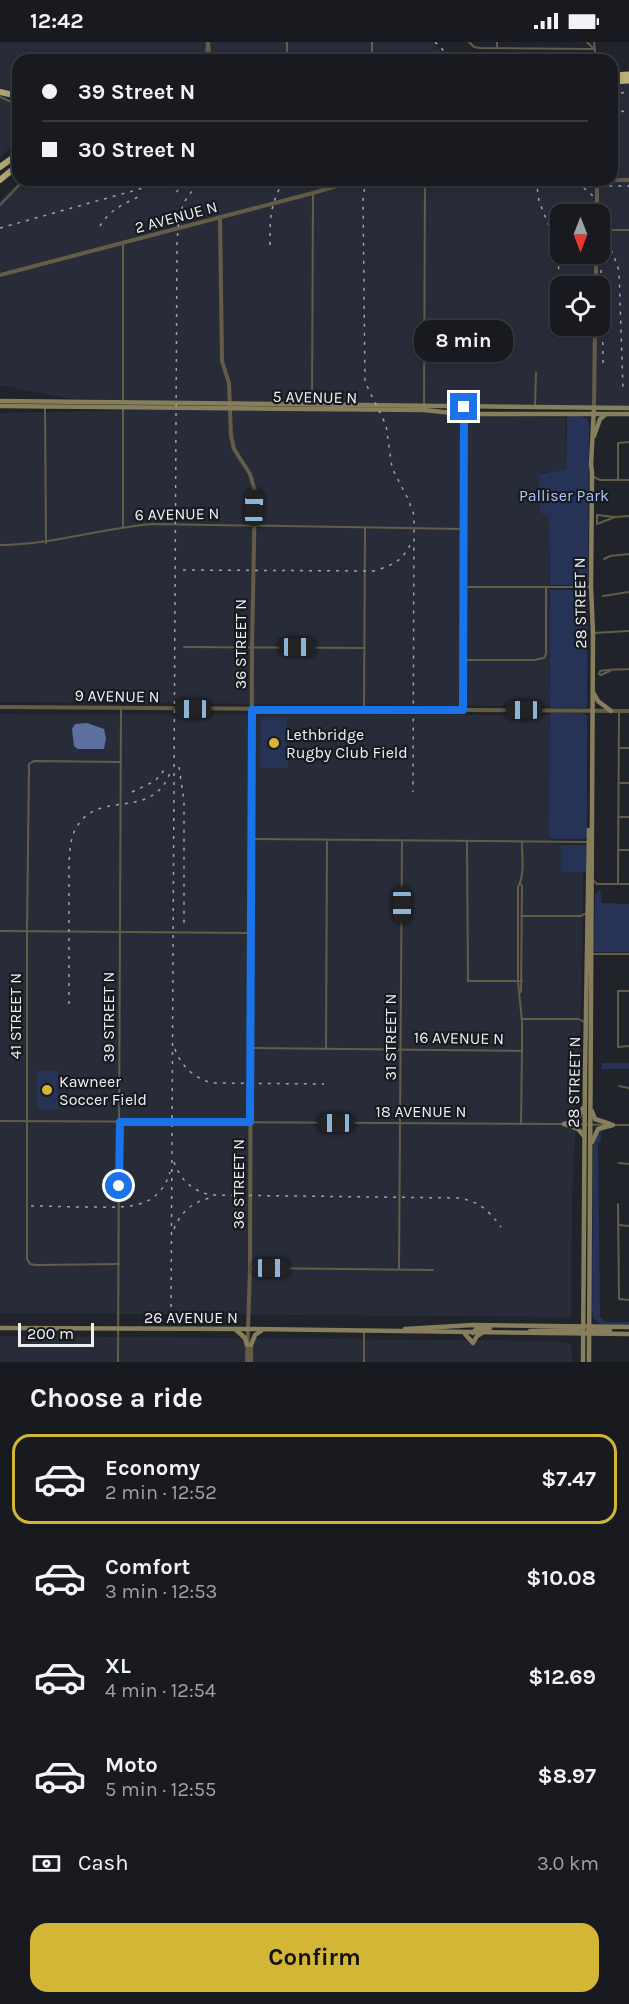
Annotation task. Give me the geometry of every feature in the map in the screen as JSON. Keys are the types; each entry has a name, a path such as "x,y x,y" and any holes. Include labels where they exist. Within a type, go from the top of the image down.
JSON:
{"highway":[{"path":"0,94 9,94"},
{"path":"0,168 12,158"}],"main road":[{"name":"5 AVENUE N","path":"0,401 45,404 424,407 593,415 629,414"},
{"name":"5 AVENUE N","path":"0,406 45,404"},
{"name":"28 STREET N","path":"591,510 589,490 594,408"},
{"name":"5 AVENUE N","path":"535,411 629,408"},
{"path":"591,447 600,418 609,414"},
{"name":"28 STREET N","path":"583,1362 586,1349 584,1316 585,1138 591,1103 588,911 593,633 591,465"},
{"path":"592,689 598,701 611,711"},
{"name":"28 STREET N","path":"586,1330 590,1308 591,1147 585,1098 585,1074 592,896 590,842"},
{"path":"585,1074 591,1170"},
{"path":"564,1124 579,1118 585,1098"},
{"path":"591,1103 595,1119 613,1125"},
{"path":"564,1124 578,1129 585,1138"},
{"path":"591,1147 596,1131 600,1127 613,1125"},
{"path":"584,1287 589,1362"},
{"path":"590,1308 595,1322 599,1325 613,1327"},
{"path":"567,1327 577,1324 584,1316"},
{"name":"26 AVENUE N","path":"381,1331 468,1326 519,1326 567,1327 604,1334 629,1334"},
{"path":"473,1332 476,1329 519,1326"},
{"name":"26 AVENUE N","path":"0,1328 573,1334 613,1327 629,1328"},
{"path":"510,1333 536,1330 629,1328"},
{"path":"235,1329 249,1345 255,1335 263,1330"},
{"path":"462,1332 473,1343 477,1336 484,1333"},
{"path":"573,1334 586,1349 595,1337 604,1334"},
{"name":"28 STREET N","path":"586,1349 589,1362"}],"street":[{"path":"470,42 477,48 594,49"},
{"path":"497,42 497,48"},
{"path":"587,42 594,49"},
{"path":"594,42 595,54"},
{"path":"0,205 18,186"},
{"name":"2 AVENUE N","path":"0,276 337,186"},
{"path":"424,407 425,186"},
{"path":"597,186 597,204"},
{"path":"313,406 314,193"},
{"name":"36 STREET N","path":"220,218 222,361 229,383 231,436 234,449 250,474 255,491 252,647 249,1362"},
{"path":"610,230 629,230"},
{"path":"123,244 123,526"},
{"name":"28 STREET N","path":"594,408 595,336"},
{"path":"535,411 536,373"},
{"path":"45,404 46,543"},
{"path":"463,710 464,410"},
{"path":"618,480 618,442 629,442"},
{"path":"592,475 600,480 629,480"},
{"path":"592,485 600,480"},
{"path":"615,517 597,524 597,515 629,516"},
{"name":"6 AVENUE N","path":"0,545 46,543 123,526 164,524 464,529"},
{"path":"364,710 365,527"},
{"path":"604,559 629,554"},
{"path":"462,587 591,587"},
{"path":"463,660 540,660 544,658 546,654 546,587"},
{"path":"603,596 629,592"},
{"path":"593,633 629,631"},
{"path":"184,647 364,648"},
{"path":"610,671 629,669"},
{"name":"9 AVENUE N","path":"0,707 629,711"},
{"name":"39 STREET N","path":"118,1362 121,709"},
{"path":"618,884 620,711"},
{"path":"619,748 629,748"},
{"name":"41 STREET N","path":"119,1264 30,1264 27,1259 27,931 29,764 34,761 121,762"},
{"path":"619,783 629,783"},
{"path":"619,817 629,817"},
{"path":"251,839 590,842"},
{"path":"326,1049 327,841"},
{"name":"31 STREET N","path":"399,1269 402,842"},
{"path":"467,842 468,981 520,981"},
{"path":"522,842 521,884 518,887 522,1051"},
{"path":"618,850 629,850"},
{"path":"592,875 598,884 629,884"},
{"path":"592,896 598,884"},
{"path":"520,916 581,916 588,911"},
{"path":"581,916 588,922"},
{"path":"0,931 251,933"},
{"path":"589,954 629,954"},
{"path":"629,991 618,991 618,1047 629,1046"},
{"path":"522,1019 579,1019 587,1014"},
{"path":"579,1019 587,1024"},
{"name":"16 AVENUE N","path":"250,1048 522,1051 521,1124"},
{"path":"619,1086 629,1088"},
{"name":"18 AVENUE N","path":"0,1121 629,1125"},
{"path":"619,1163 629,1164"},
{"path":"618,1204 619,1299 629,1300"},
{"path":"619,1225 629,1226"},
{"path":"250,1268 433,1270"},
{"path":"364,1331 364,1362"}],"shaded area":[{"path":"0,42 432,42 444,54 12,54 12,147 0,157"},
{"path":"629,80 629,408 473,406 433,403 230,404 66,398 0,385 0,201 14,186 618,186 618,81"},
{"path":"313,408 566,418 567,469 540,473 540,513 549,515 550,706 0,702 0,413"},
{"path":"0,714 550,715 549,839 561,845 561,872 583,872 582,984 572,1200 571,1317 0,1313"},
{"path":"87,723 104,729 106,738 104,749 78,749 74,746 72,729 75,724"},
{"path":"0,1336 557,1341 571,1344 572,1362 0,1362"}],"green space":[{"name":"Palliser Park","path":"567,416 583,417 589,424 588,580 585,585 550,585 549,516 540,513 539,474 567,469"},
{"path":"550,590 585,590 588,592 587,705 585,708 550,708"},
{"path":"550,713 583,713 587,716 587,837 585,839 549,839"},
{"name":"Lethbridge Rugby Club Field","path":"261,718 287,718 288,768 260,768"},
{"path":"561,845 586,845 587,872 561,872"},
{"path":"600,889 602,903 629,904 629,952 594,952 595,895"},
{"path":"602,1063 629,1063 629,1069 602,1069"},
{"name":"Kawneer Soccer Field","path":"37,1071 58,1071 58,1109 37,1109"},
{"path":"601,1129 601,1142 598,1143 599,1315 605,1322 629,1322 629,1326 600,1324 593,1318 593,1149 596,1133"}],"railway":[{"path":"435,42 447,54"},
{"path":"618,93 629,92"},
{"path":"618,112 629,111"},
{"path":"0,228 150,186"},
{"path":"176,192 184,186"},
{"path":"171,1316 177,243 182,208 196,186"},
{"path":"270,245 272,211 281,186"},
{"path":"365,186 363,198 365,382 386,425 392,468 414,515 413,792"},
{"path":"537,186 539,201 558,249 559,276"},
{"path":"582,186 592,195 596,204"},
{"path":"600,186 618,186"},
{"path":"618,186 629,186"},
{"path":"100,226 112,212 138,197"},
{"path":"610,248 619,271 623,388"},
{"path":"601,264 603,369"},
{"path":"183,570 374,571 397,561 412,541"},
{"path":"179,767 184,801 184,923"},
{"path":"132,792 155,781 166,768"},
{"path":"69,1004 69,862 75,830 85,817 97,810 152,796 163,786 171,770"},
{"path":"175,1049 189,1070 199,1078 212,1083 324,1084"},
{"path":"174,1162 188,1183 198,1191 211,1195 459,1198 483,1208 501,1227"},
{"path":"31,1206 113,1207 137,1204 148,1201 157,1194 170,1172"},
{"path":"174,1229 190,1207 214,1197"}],"place":[{"name":"Lethbridge Rugby Club Field","path":"274,743"},
{"name":"Kawneer Soccer Field","path":"47,1090"}],"route":[{"path":"119,1186 120,1122 250,1122 252,710 463,710 464,407"}]}
